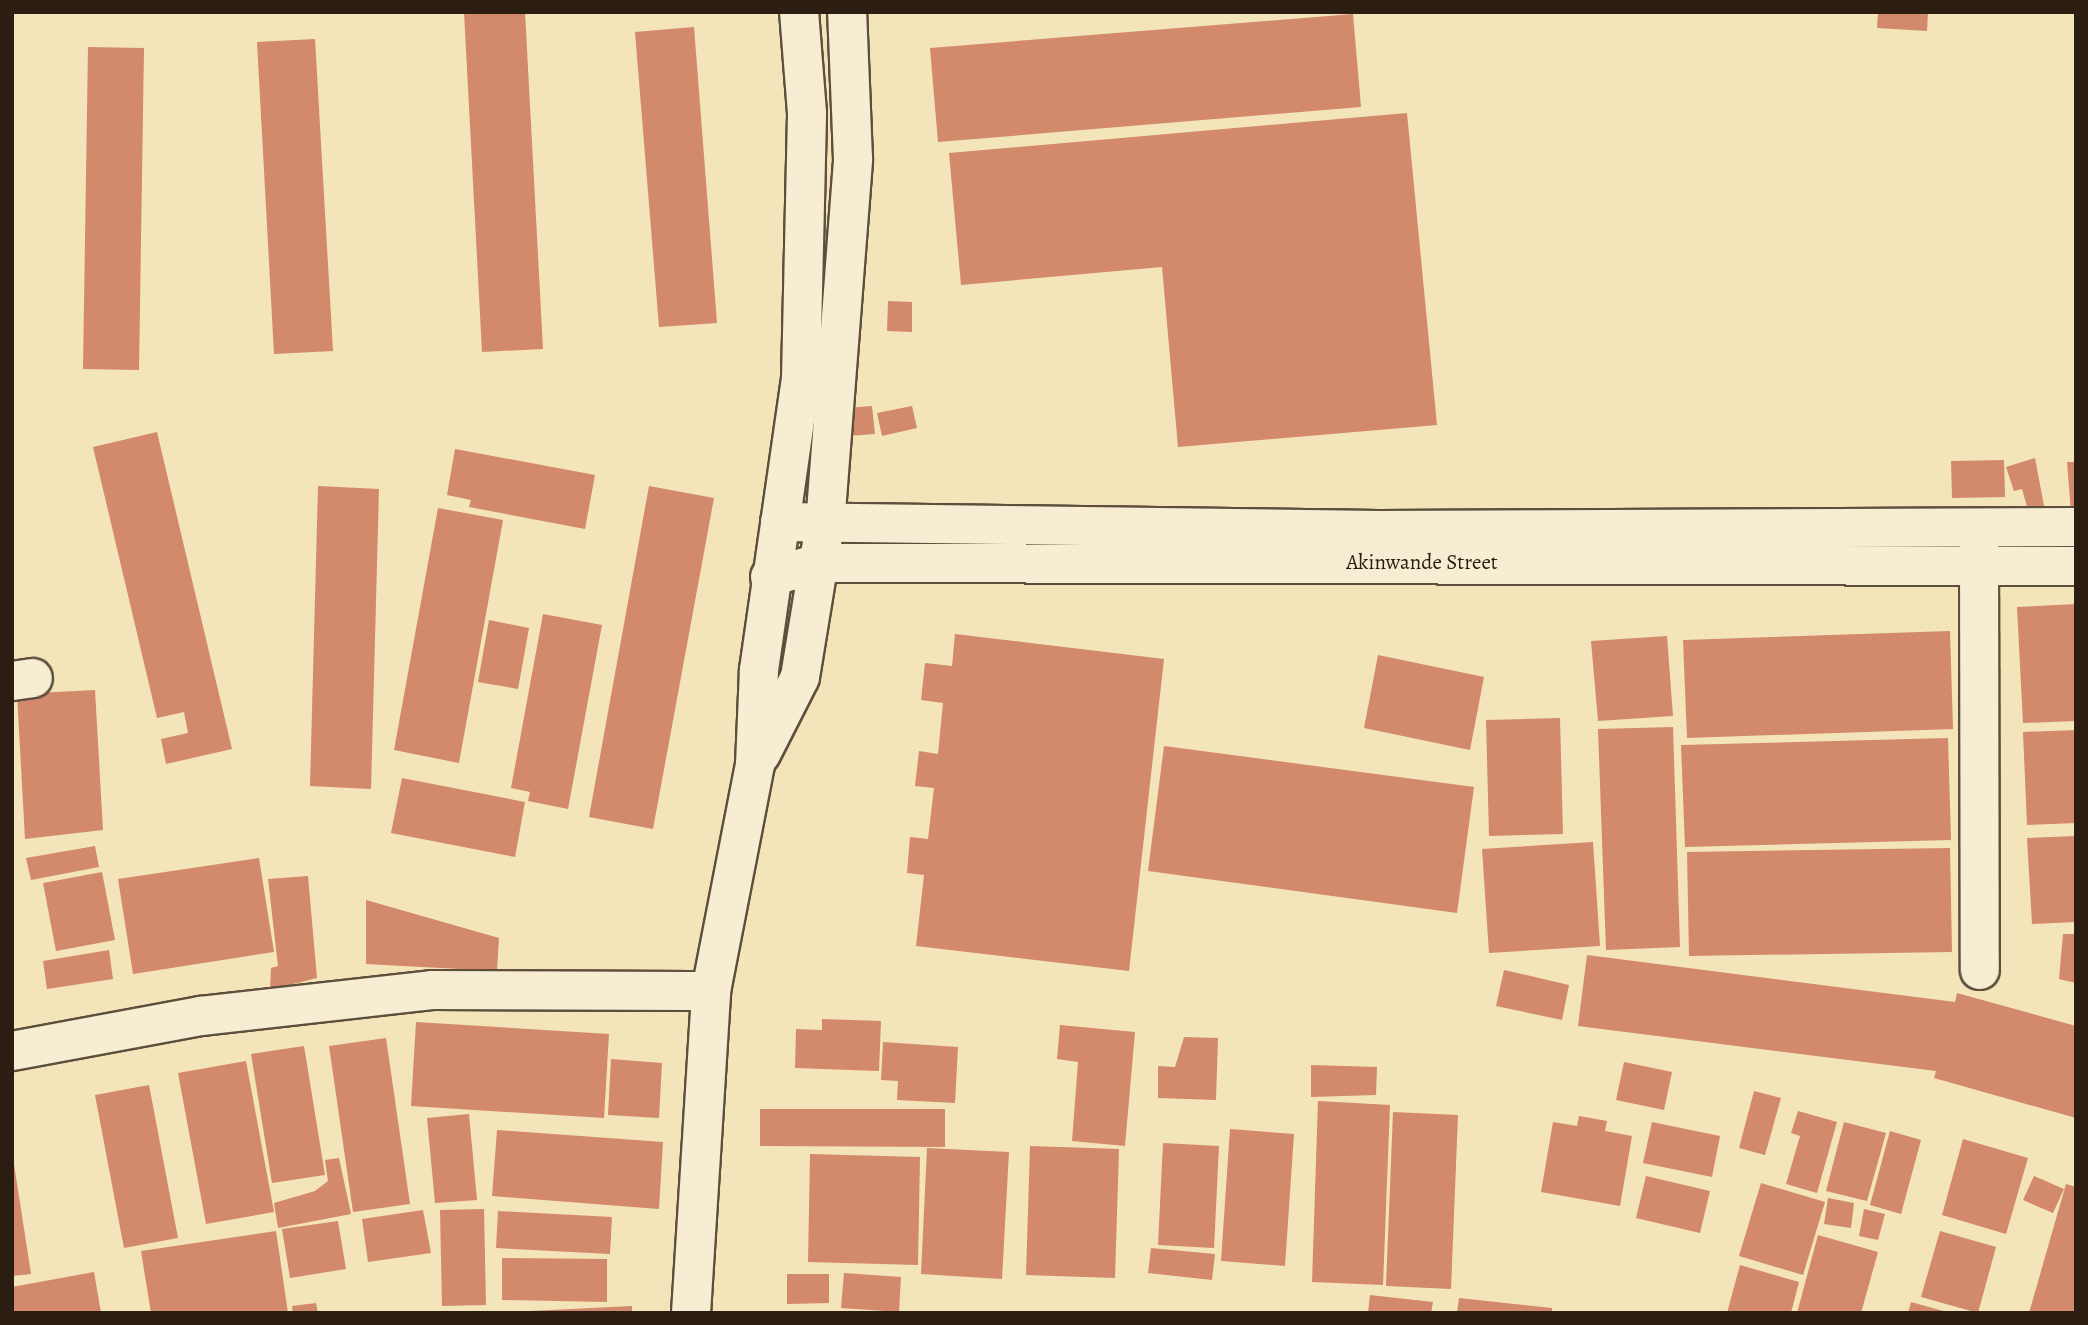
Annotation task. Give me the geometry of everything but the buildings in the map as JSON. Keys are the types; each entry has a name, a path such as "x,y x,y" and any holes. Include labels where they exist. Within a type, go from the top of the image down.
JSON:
{"street":[{"path":"691,1313 711,992 755,765 771,577 801,379 800,233 807,113 799,12"},
{"path":"755,765 800,677 825,525 852,172 847,12"},
{"name":"Akinwande Street","path":"780,522 825,525 1379,530 1977,524 2076,527"},
{"path":"1977,524 1981,565 1980,970"},
{"name":"Akinwande Street","path":"771,577 819,563 2076,566"},
{"path":"12,1051 201,1016 432,990 711,992"}]}
